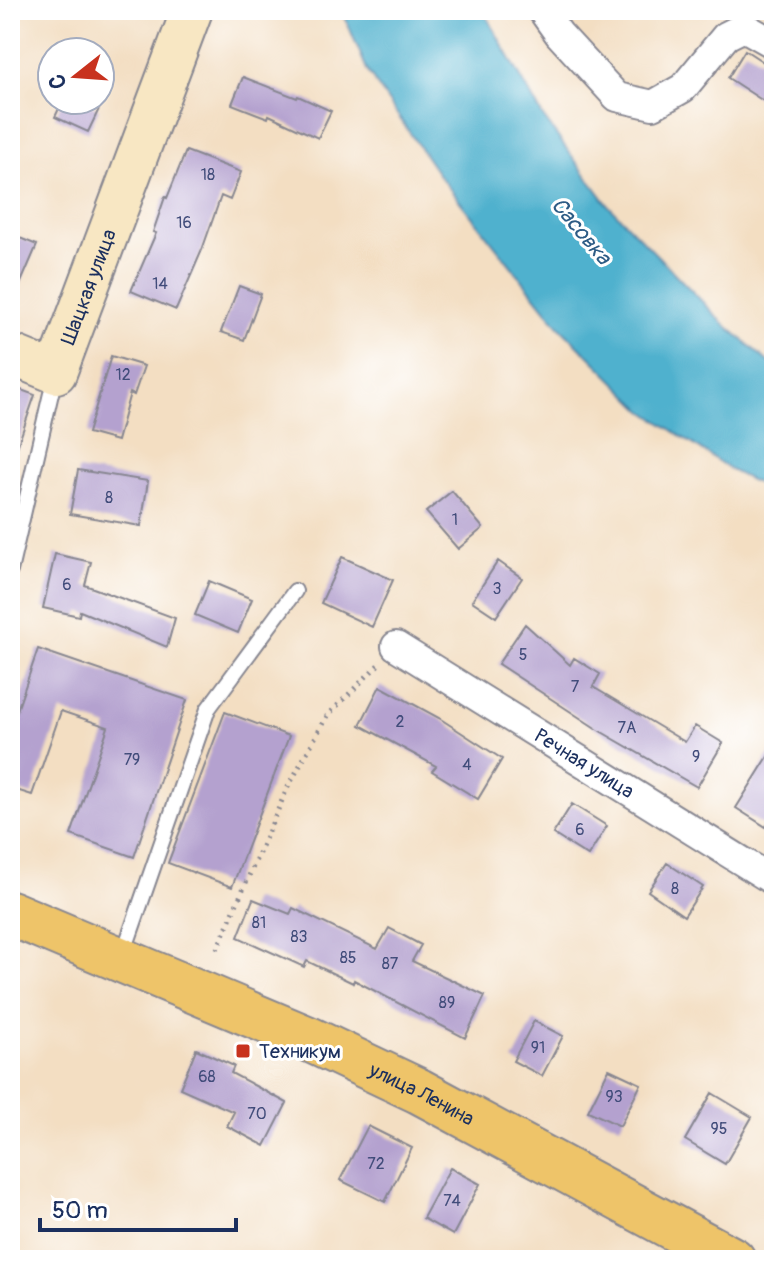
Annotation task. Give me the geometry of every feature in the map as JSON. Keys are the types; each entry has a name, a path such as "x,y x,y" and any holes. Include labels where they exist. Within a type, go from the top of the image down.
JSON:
{"main road":[{"name":"улица Ленина","path":"10,913 309,1039 419,1091 733,1260"}],"street":[{"name":"Шацкая улица","path":"56,373 192,10"},
{"path":"542,10 559,34 617,97 653,105 683,88 726,36 744,27 774,44"},
{"path":"10,354 56,373"},
{"name":"Речная улица","path":"396,646 774,881"}],"lane":[{"name":"Шацкая улица","path":"10,571 56,373"},
{"path":"122,958 208,709 295,591"}],"path":[{"path":"217,949 287,789 327,716 396,646"}],"water":[{"name":"Сасовка","path":"342,10 483,10 543,117 609,206 722,322 774,367 774,492 734,472 644,411 559,326 438,174 368,72"}],"building":[{"path":"745,50 774,69 774,108 728,78"},
{"path":"243,77 331,111 318,138 269,115 268,118 232,104"},
{"path":"55,116 96,116 88,132"},
{"path":"186,151 241,172 230,200 221,196 176,310 131,291 156,233 153,232 165,197"},
{"path":"10,234 37,245 10,308"},
{"path":"239,286 261,294 244,340 221,332"},
{"path":"111,356 144,366 134,395 130,393 117,441 88,433"},
{"path":"10,386 35,395 13,459 10,458"},
{"path":"78,470 148,481 141,526 70,514"},
{"path":"452,491 483,528 458,549 426,512"},
{"path":"55,554 91,562 85,585 175,618 167,647 80,611 79,616 43,608"},
{"path":"342,557 393,580 372,627 321,603"},
{"path":"498,561 522,578 496,617 472,601"},
{"path":"209,581 252,599 238,633 195,615"},
{"path":"525,624 570,665 574,658 600,674 593,687 685,742 695,726 723,743 697,787 600,731 498,664"},
{"path":"38,649 187,700 134,857 71,835 108,727 61,711 32,795 10,788 10,731"},
{"path":"380,686 439,718 502,759 478,799 432,771 436,766 360,725"},
{"path":"225,712 289,736 232,887 168,863"},
{"path":"774,747 774,814 766,827 736,808"},
{"path":"572,804 607,826 588,856 553,834"},
{"path":"667,863 703,887 684,916 648,891"},
{"path":"253,899 290,914 293,908 377,949 389,928 421,945 412,961 485,996 465,1038 354,980 353,983 307,961 304,967 238,937"},
{"path":"534,1021 563,1036 542,1076 513,1061"},
{"path":"196,1049 234,1066 231,1073 287,1103 265,1146 227,1126 234,1112 180,1088"},
{"path":"609,1069 641,1084 620,1126 588,1111"},
{"path":"712,1093 752,1117 725,1164 685,1140"},
{"path":"368,1126 412,1148 385,1202 340,1180"},
{"path":"450,1168 480,1184 453,1235 423,1218"}],"place":[{"name":"Техникум","path":"243,1051"}]}
